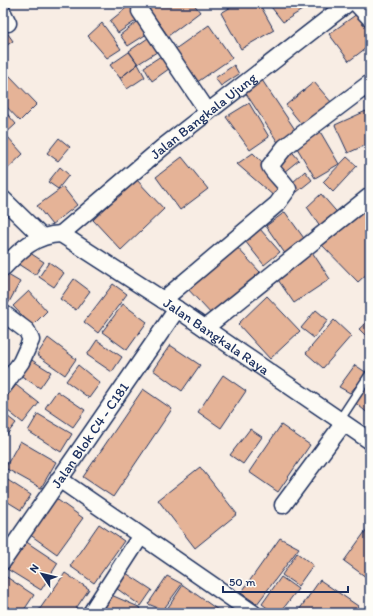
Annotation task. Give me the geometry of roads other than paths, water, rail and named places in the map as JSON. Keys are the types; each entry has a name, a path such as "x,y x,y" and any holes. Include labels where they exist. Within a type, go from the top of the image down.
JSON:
{"street":[{"name":"Jalan Bangkala Ujung","path":"61,234 163,146 348,3"},
{"path":"356,3 370,18"},
{"path":"140,11 208,112"},
{"path":"163,300 277,204 288,190 284,181 274,173 270,166 285,148 370,82"},
{"path":"205,328 370,196"},
{"path":"3,199 41,236"},
{"path":"3,268 15,255 41,236 61,234"},
{"name":"Jalan Bangkala Raya","path":"61,234 205,328 370,441"},
{"name":"Jalan Blok C4 - C181","path":"3,561 177,310"},
{"path":"3,313 19,324 30,335 30,343 3,387"},
{"path":"283,505 341,422"},
{"path":"59,479 140,537 253,613"},
{"path":"91,613 140,537"}],"lane":[{"path":"341,422 370,374"}]}
